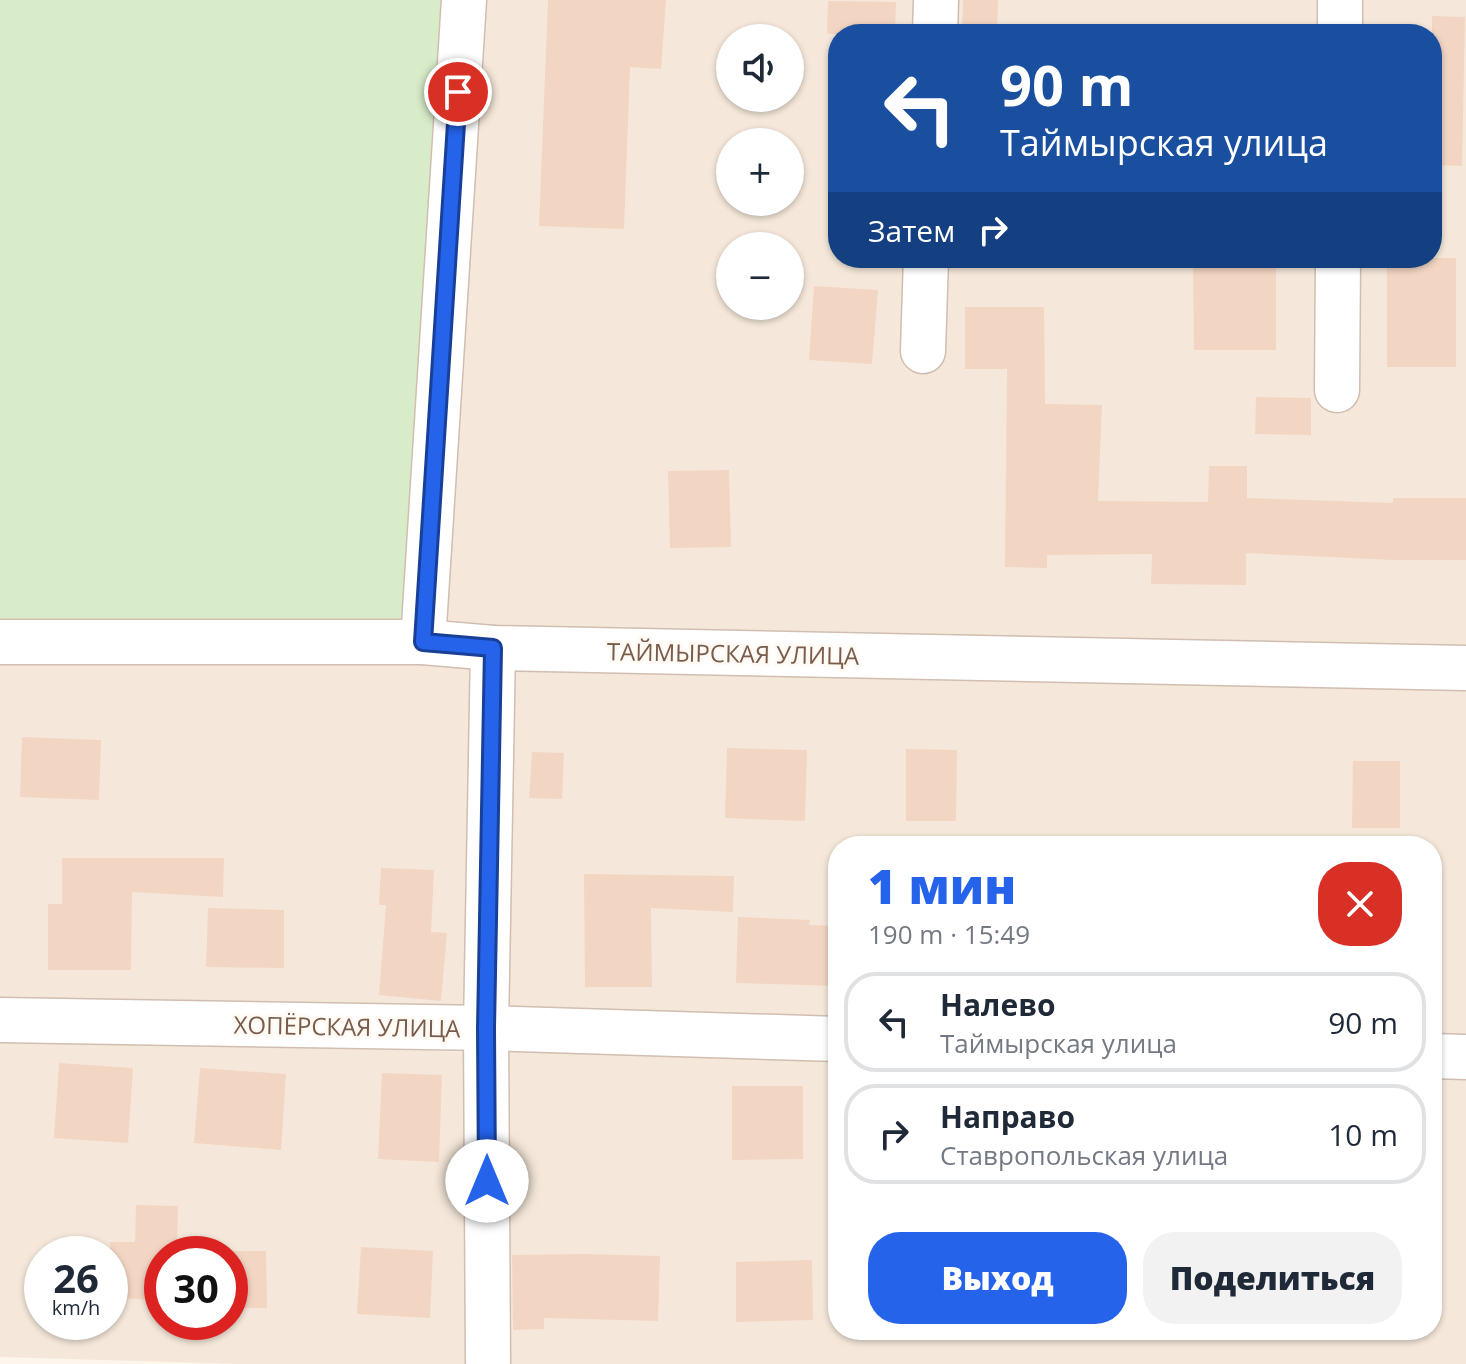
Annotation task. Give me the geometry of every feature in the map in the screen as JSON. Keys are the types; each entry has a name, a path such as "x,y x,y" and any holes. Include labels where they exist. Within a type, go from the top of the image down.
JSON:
{"street":[{"path":"423,642 464,0"},
{"path":"935,24 936,0"},
{"path":"1340,0 1340,24"},
{"path":"923,351 926,268"},
{"path":"1337,390 1338,268"},
{"name":"ТАЙМЫРСКАЯ УЛИЦА","path":"0,642 423,642 493,648 1466,668"},
{"path":"488,1364 486,1028 493,648"},
{"name":"ХОПЁРСКАЯ УЛИЦА","path":"0,1020 486,1028 828,1039"},
{"path":"1442,1056 1466,1057"}],"shaded area":[{"path":"475,0 1466,0 1466,647 442,628"},
{"path":"0,662 484,665 474,1018 0,1002"},
{"path":"507,665 1466,688 1466,1044 1442,1043 1442,836 828,836 828,1028 500,1019"},
{"path":"0,1040 475,1052 472,1364 239,1364 0,1357"},
{"path":"502,1041 828,1053 828,1340 1442,1340 1442,1073 1466,1074 1466,1364 502,1364"}],"green space":[{"path":"0,0 455,0 415,625 0,627"}],"building":[{"path":"548,0 666,0 661,69 630,67 624,229 539,226"},
{"path":"963,0 998,0 997,24 962,24"},
{"path":"828,1 896,2 895,24 828,24 827,34"},
{"path":"1432,16 1465,17 1462,166 1442,165 1442,24 1432,24"},
{"path":"1442,258 1456,258 1456,367 1387,367 1387,268 1442,268"},
{"path":"1193,268 1276,268 1276,350 1194,350"},
{"path":"814,286 878,290 872,364 809,360"},
{"path":"965,307 1044,307 1045,404 1102,405 1098,501 1208,502 1209,466 1247,466 1247,498 1393,503 1393,498 1466,498 1466,560 1246,553 1246,585 1151,584 1152,554 1047,555 1047,568 1005,567 1007,369 965,369"},
{"path":"1256,397 1311,398 1311,435 1255,434"},
{"path":"729,470 731,547 670,548 668,471"},
{"path":"22,737 101,740 99,800 20,797"},
{"path":"727,748 807,750 805,821 725,818"},
{"path":"906,749 957,750 956,821 906,821"},
{"path":"532,752 564,753 562,799 529,798"},
{"path":"1353,761 1400,761 1400,828 1352,828"},
{"path":"62,858 224,858 223,897 132,892 131,970 48,970 48,904 62,904"},
{"path":"381,868 434,870 431,932 447,933 441,1001 379,995 386,905 379,905"},
{"path":"584,874 734,876 733,912 651,908 652,987 585,987"},
{"path":"208,908 284,910 284,968 206,967"},
{"path":"738,917 810,920 809,925 828,926 828,986 736,983"},
{"path":"59,1063 133,1068 128,1143 54,1138"},
{"path":"200,1068 286,1074 281,1150 194,1143"},
{"path":"382,1073 442,1075 439,1162 378,1159"},
{"path":"732,1086 803,1086 803,1159 732,1160"},
{"path":"136,1205 178,1206 177,1236 144,1236 144,1299 128,1299 128,1242 135,1242"},
{"path":"361,1247 433,1251 430,1318 357,1314"},
{"path":"248,1251 266,1251 267,1308 248,1308"},
{"path":"512,1255 660,1256 658,1321 544,1318 544,1329 513,1330"},
{"path":"812,1260 813,1320 736,1322 736,1262"}],"route":[{"path":"458,92 423,642 493,648 486,1028 487,1181"}]}
